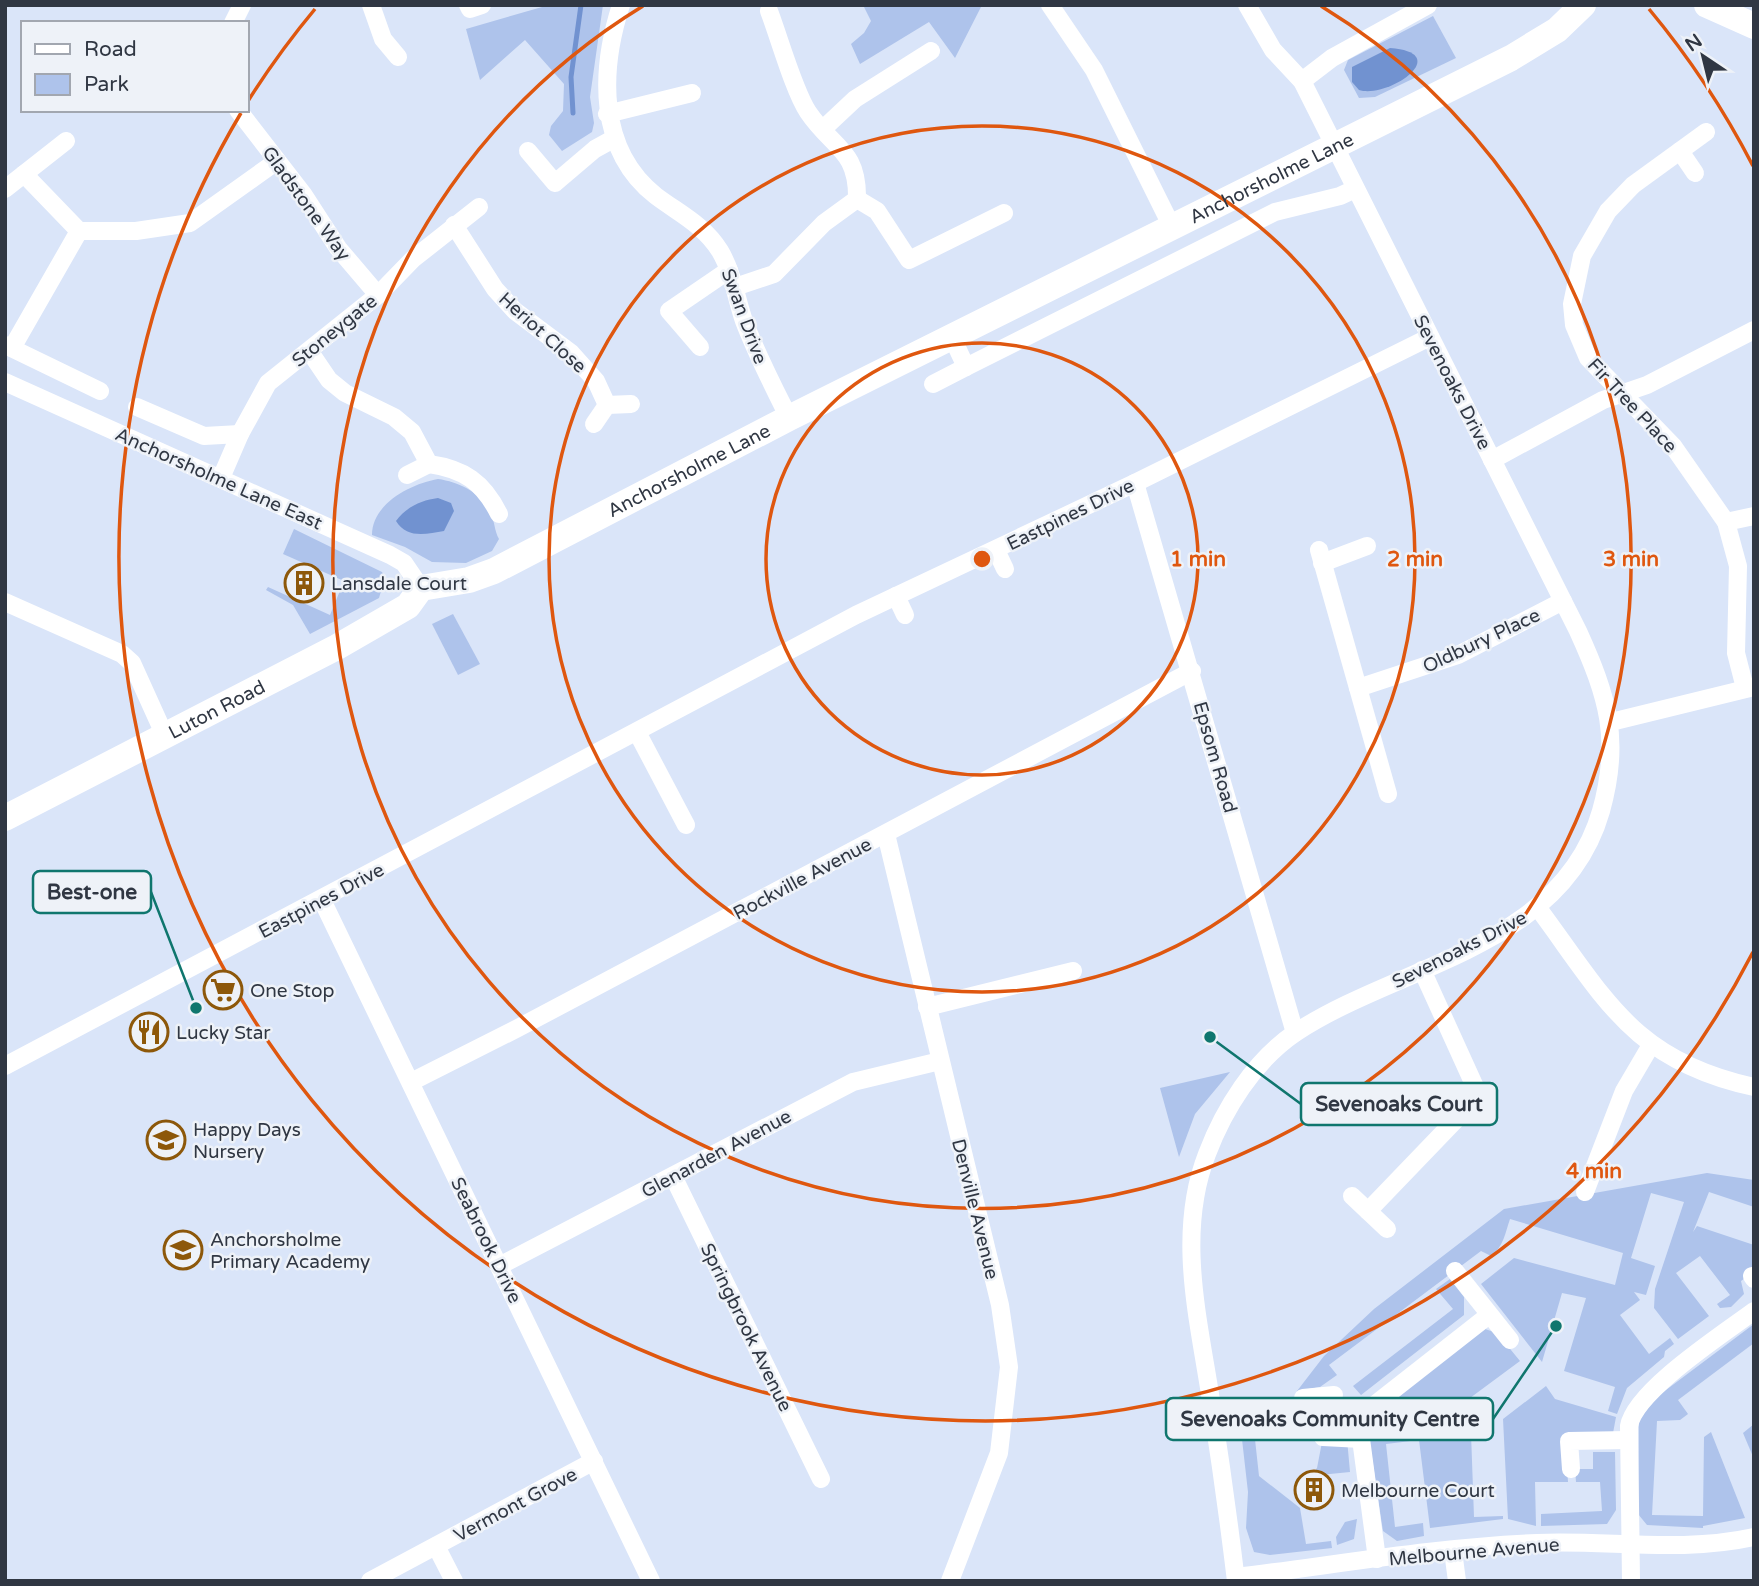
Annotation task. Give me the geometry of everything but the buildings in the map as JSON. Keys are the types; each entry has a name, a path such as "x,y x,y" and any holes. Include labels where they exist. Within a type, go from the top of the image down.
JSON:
{"street":[{"path":"234,21 242,5"},
{"path":"372,5 383,39 398,57"},
{"path":"468,5 470,9 482,5"},
{"name":"Swan Drive","path":"621,5 609,56 607,114 615,138 629,166 643,183 706,232 732,279 763,367 789,418"},
{"path":"1051,5 1094,70 1172,228"},
{"name":"Sevenoaks Drive","path":"1236,1579 1191,1268 1192,1213 1206,1155 1230,1105 1259,1067 1295,1033 1503,931 1538,908 1578,861 1599,817 1611,773 1611,722 1598,677 1563,601 1301,81 1273,50 1247,5"},
{"name":"Anchorsholme Lane","path":"421,588 469,580 494,571 789,418 1533,46 1583,5"},
{"path":"1707,5 1754,26"},
{"path":"1301,81 1332,58 1421,7"},
{"path":"769,10 807,111 850,159 858,177 857,199"},
{"path":"823,129 855,99 932,51"},
{"path":"607,114 692,93"},
{"name":"Gladstone Way","path":"240,112 303,194 338,248 379,295"},
{"name":"Fir Tree Place","path":"1706,132 1633,185 1608,211 1581,256 1572,304 1574,325 1581,346 1619,393 1673,446 1726,522 1738,566 1736,653 1749,687"},
{"path":"528,151 555,183 595,149 615,138"},
{"path":"5,189 66,141"},
{"path":"1680,151 1695,173"},
{"path":"24,174 79,231 136,232 190,223 277,162"},
{"name":"Anchorsholme Lane","path":"933,384 1275,212 1340,196 1354,189"},
{"path":"857,199 877,211 909,260 1003,213"},
{"path":"700,347 668,311 732,279 774,274 824,223 857,199"},
{"name":"Stoneygate","path":"221,478 240,434 268,383 379,295 413,259 478,207"},
{"name":"Heriot Close","path":"454,225 495,289 515,311 571,353 596,382 607,405"},
{"path":"79,231 8,346 100,391"},
{"path":"1492,460 1619,393 1647,385 1754,330"},
{"path":"952,337 966,367"},
{"name":"Eastpines Drive","path":"5,1066 896,596 1135,483 1430,337"},
{"path":"310,352 330,380 345,393 394,417 412,432 429,464"},
{"name":"Anchorsholme Lane East","path":"5,382 390,555 404,563 421,588"},
{"path":"594,424 607,405 631,404"},
{"name":"Anchorsholme Lane East","path":"137,407 204,436 240,434"},
{"path":"407,475 429,464 452,467 475,480 490,494 499,514"},
{"name":"Epsom Road","path":"1135,483 1192,671 1295,1033"},
{"path":"1726,522 1754,516"},
{"path":"1367,545 1320,556 1388,794"},
{"path":"996,550 1005,569"},
{"name":"Luton Road","path":"5,818 388,618 408,606 421,588"},
{"path":"896,596 905,615"},
{"name":"Oldbury Place","path":"1358,688 1458,655 1563,601"},
{"path":"5,602 122,654 132,663 165,736"},
{"name":"Rockville Avenue","path":"411,1082 1192,671"},
{"path":"1611,722 1749,687"},
{"path":"637,732 686,825"},
{"name":"Denville Avenue","path":"886,834 1000,1305 1009,1367 999,1452 950,1581"},
{"name":"Seabrook Drive","path":"322,900 651,1581"},
{"path":"1538,908 1591,984 1622,1020 1651,1045 1690,1066 1729,1082 1754,1087"},
{"path":"1368,1211 1468,1107 1476,1089 1422,970"},
{"path":"927,1007 1073,971"},
{"path":"1585,1192 1619,1103 1651,1045"},
{"name":"Glenarden Avenue","path":"499,1266 853,1082 940,1061"},
{"name":"Springbrook Avenue","path":"673,1176 821,1479"},
{"path":"1352,1196 1387,1229"},
{"path":"1455,1270 1510,1340"},
{"path":"1631,1581 1628,1440 1634,1408 1651,1390 1754,1311"},
{"path":"1377,1559 1361,1439 1362,1417 1368,1409 1489,1315"},
{"path":"1335,1395 1306,1398 1317,1427 1323,1437 1361,1439"},
{"path":"1571,1469 1569,1441 1628,1440"},
{"name":"Vermont Grove","path":"370,1581 594,1461"},
{"name":"Melbourne Avenue","path":"1236,1579 1377,1559 1536,1543 1677,1547 1720,1545 1754,1537"},
{"name":"Vermont Grove","path":"436,1546 454,1581"},
{"path":"1453,1551 1457,1581"}],"green space":[{"path":"549,5 603,5 590,97 594,123 592,132 562,151 549,135 551,126 563,111 564,84 525,40 480,80 466,29"},
{"path":"863,5 982,5 955,58 929,22 860,64 851,44 864,33 871,21"},
{"path":"1433,16 1456,58 1375,97 1359,98 1344,70 1348,60"},
{"path":"438,479 468,489 486,505 499,539 492,551 466,563 432,562 405,547 372,535 378,514 394,497"},
{"path":"294,529 382,572 385,578 379,598 310,634 293,605 266,590 268,587 330,615 344,581 283,554"},
{"path":"453,614 480,664 458,675 432,624"},
{"path":"1230,1072 1195,1114 1179,1157 1160,1088"},
{"path":"1707,1173 1754,1180 1754,1207 1709,1192 1693,1232 1697,1226 1754,1245 1754,1272 1741,1281 1744,1294 1731,1307 1720,1308 1717,1304 1730,1295 1700,1256 1676,1273 1709,1316 1678,1339 1654,1308 1655,1289 1684,1202 1651,1193 1631,1258 1655,1266 1646,1295 1634,1292 1640,1300 1620,1315 1649,1354 1670,1338 1674,1344 1665,1351 1664,1357 1627,1388 1617,1414 1608,1411 1615,1387 1564,1371 1586,1298 1562,1293 1542,1362 1481,1284 1514,1258 1615,1285 1623,1253 1510,1219 1501,1244 1491,1256 1481,1251 1329,1365 1337,1375 1320,1387 1297,1391 1324,1356 1374,1309 1504,1209"},
{"path":"1450,1279 1464,1297 1464,1315 1361,1395 1353,1386 1453,1309 1436,1289"},
{"path":"1754,1324 1754,1343 1678,1400 1688,1414 1680,1420 1657,1421 1652,1515 1703,1516 1704,1437 1711,1432 1745,1518 1703,1528 1647,1525 1638,1514 1639,1420 1654,1399"},
{"path":"1485,1329 1497,1333 1520,1361 1470,1398 1413,1405 1419,1440 1386,1444 1395,1527 1423,1523 1424,1536 1397,1541 1383,1531 1369,1437 1372,1416"},
{"path":"1546,1386 1555,1399 1616,1417 1613,1433 1565,1433 1568,1482 1535,1482 1536,1526 1508,1519 1503,1419"},
{"path":"1252,1412 1259,1476 1300,1508 1306,1544 1331,1541 1332,1548 1270,1555 1254,1552 1246,1528 1248,1492 1239,1413"},
{"path":"1754,1424 1754,1459 1743,1433"},
{"path":"1471,1433 1474,1517 1503,1516 1503,1519 1430,1528 1419,1440"},
{"path":"1323,1437 1347,1439 1350,1472 1310,1476 1317,1468"},
{"path":"1593,1452 1615,1452 1616,1510 1607,1524 1541,1526 1541,1514 1602,1511 1600,1482 1576,1482 1575,1469 1593,1469"},
{"path":"1357,1519 1354,1539 1337,1545 1336,1537 1345,1522"}],"shaded area":[{"path":"1390,48 1409,52 1417,58 1416,66 1399,82 1385,88 1359,90 1352,82 1352,67"},
{"path":"438,498 451,503 454,511 444,531 411,533 400,527 396,521 415,505"}],"waterway":[{"path":"573,113 571,77 581,5"}],"place":[{"name":"Lansdale Court","path":"304,583"},
{"name":"One Stop","path":"223,990"},
{"name":"Best-one","path":"196,1008"},
{"name":"Lucky Star","path":"149,1032"},
{"name":"Sevenoaks Court","path":"1210,1037"},
{"name":"Happy Days Nursery","path":"166,1140"},
{"name":"Anchorsholme Primary Academy","path":"183,1250"},
{"name":"Sevenoaks Community Centre","path":"1556,1326"},
{"name":"Melbourne Court","path":"1314,1490"}]}
